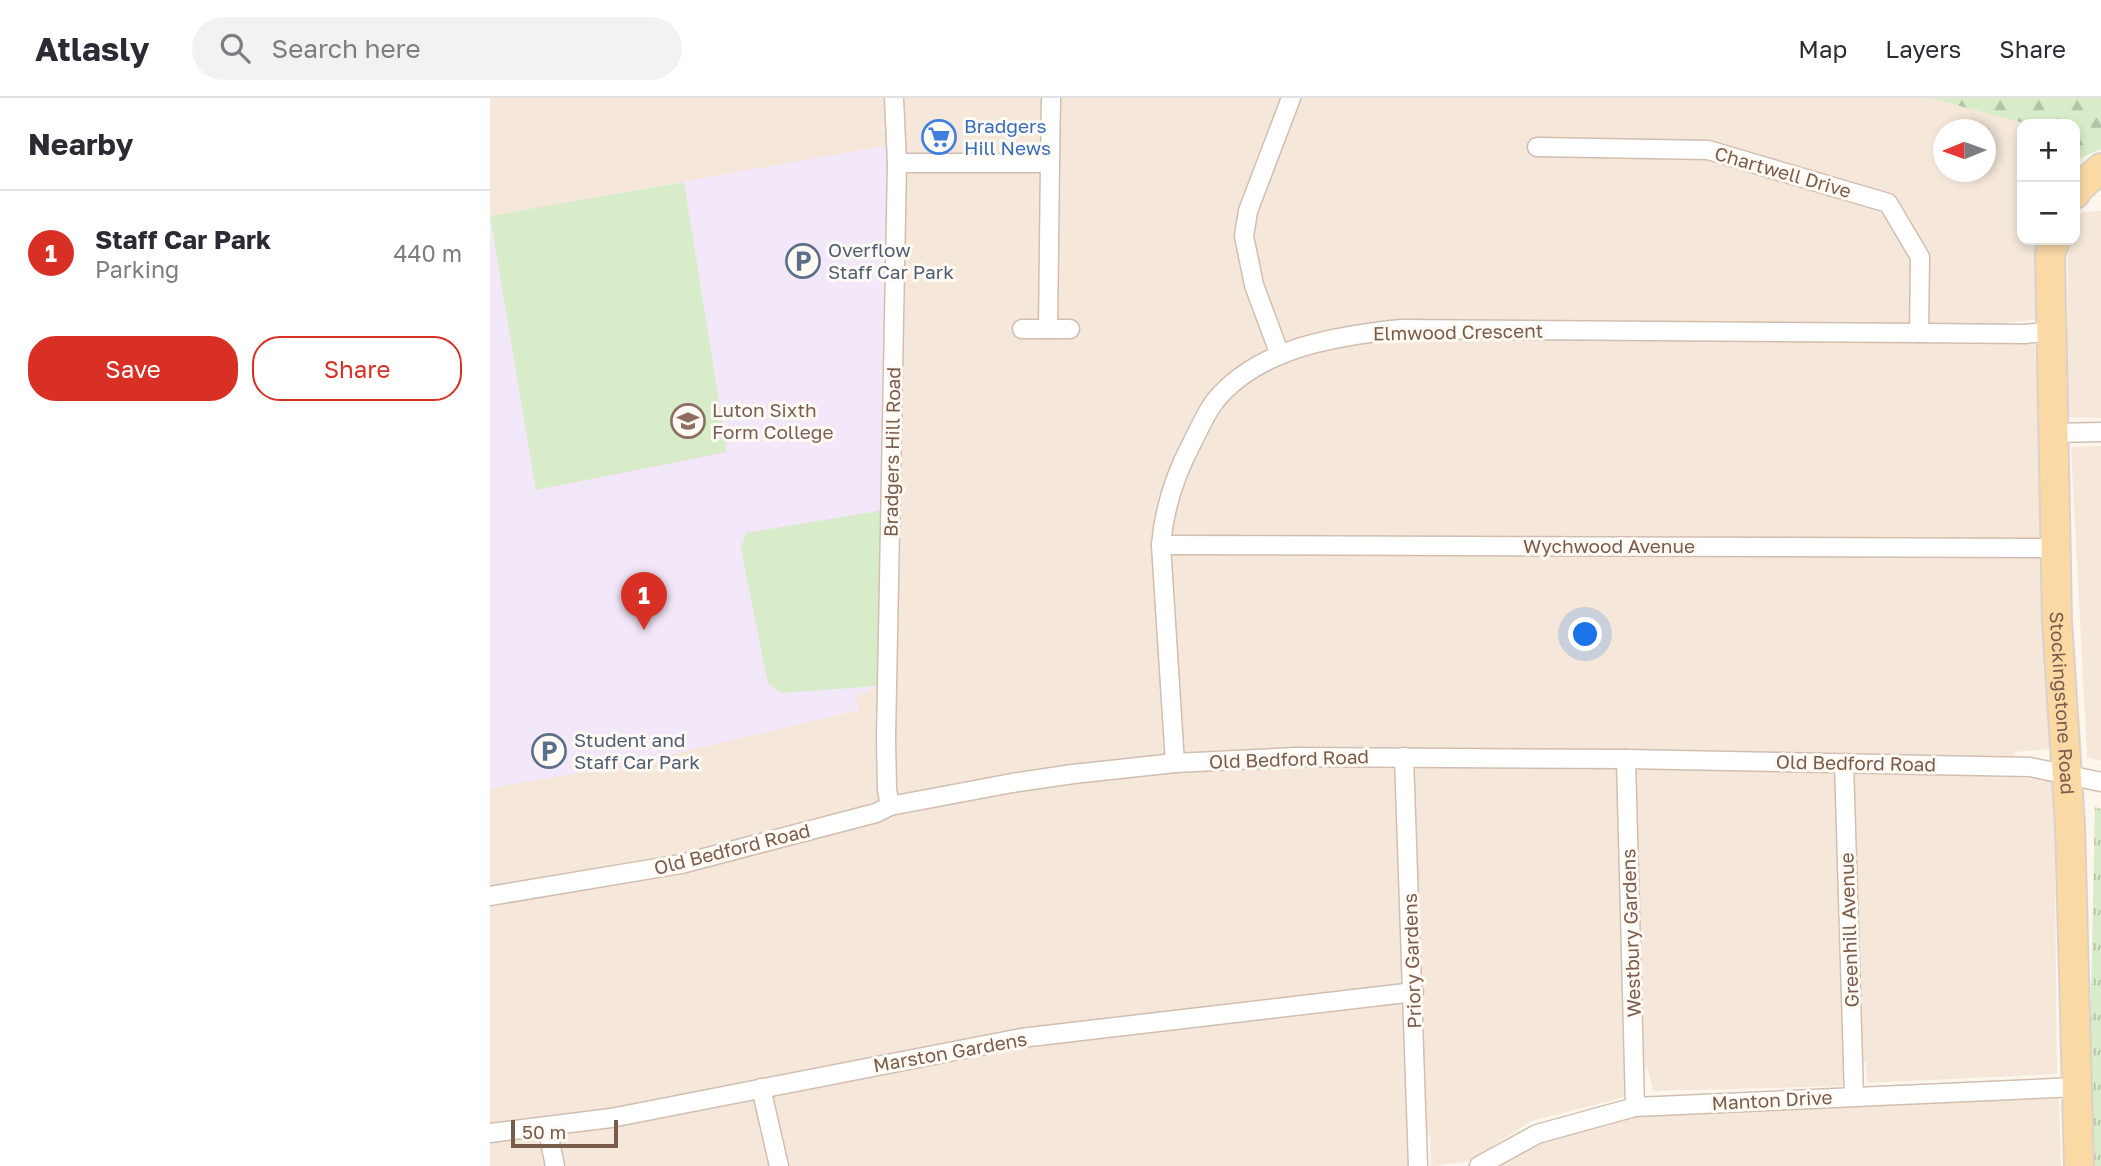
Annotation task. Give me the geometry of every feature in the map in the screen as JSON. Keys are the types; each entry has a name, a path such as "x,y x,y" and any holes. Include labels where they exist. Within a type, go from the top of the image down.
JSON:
{"main road":[{"path":"2080,187 2101,168"},
{"name":"Stockingstone Road","path":"2053,245 2050,254 2056,548 2065,774 2070,825 2079,1166"}],"street":[{"name":"Bradgers Hill Road","path":"890,806 886,738 897,163 894,98"},
{"path":"1048,329 1051,98"},
{"path":"1280,355 1254,285 1244,236 1248,211 1291,98"},
{"name":"Chartwell Drive","path":"1537,147 1708,150 1888,203 1920,257 1919,333"},
{"path":"897,163 1050,163"},
{"path":"1022,329 1070,329"},
{"name":"Elmwood Crescent","path":"1175,763 1161,545 1163,523 1179,467 1215,401 1242,375 1280,355 1344,335 1401,329 1919,333 2052,331"},
{"path":"2054,433 2101,432"},
{"name":"Wychwood Avenue","path":"1161,545 2056,548"},
{"name":"Old Bedford Road","path":"490,896 681,864 876,813 890,806 1012,783 1175,763 1295,757 1844,763 2029,767 2101,782"},
{"name":"Priory Gardens","path":"1404,757 1418,1166"},
{"name":"Westbury Gardens","path":"1626,759 1635,1107"},
{"name":"Greenhill Avenue","path":"1844,763 1854,1096"},
{"name":"Marston Gardens","path":"490,1133 611,1118 1021,1038 1414,992"},
{"name":"Manton Drive","path":"1479,1166 1537,1134 1635,1107 2076,1087"},
{"path":"761,1088 779,1166"},
{"path":"547,1127 555,1166"}],"shaded area":[{"path":"490,98 1930,98 2017,121 2017,245 2049,245 2039,319 2005,323 2007,342 2035,345 2043,493 2050,749 2015,752 2017,777 2054,782 2057,1074 1867,1083 1866,1062 1844,1064 1844,1086 1653,1091 1648,1068 1629,1069 1625,1097 1532,1121 1469,1161 1431,1166 1430,1136 1410,1138 1410,1166 490,1166"},
{"name":"Luton Sixth Form College","path":"890,145 879,686 856,696 859,710 631,764 490,788 490,216"},
{"path":"2101,211 2101,418 2067,417 2068,249 2069,245 2080,245 2081,212"},
{"path":"2101,446 2101,761 2087,757 2071,447"},
{"path":"2059,1098 2061,1166 1497,1166 1539,1142 1639,1114"}],"green space":[{"path":"1930,98 2101,98 2101,149 2081,158 2080,119 2017,119 2017,121"},
{"path":"684,182 727,452 536,490 490,216"},
{"path":"884,510 879,686 780,693 768,683 741,549 746,533"},
{"path":"2095,807 2101,809 2101,1166 2092,1166 2089,1090"}],"place":[{"name":"Bradgers Hill News","path":"939,137"},
{"name":"Overflow Staff Car Park","path":"803,261"},
{"name":"Luton Sixth Form College","path":"688,421"},
{"name":"Staff Car Park","path":"644,630"},
{"name":"Student and Staff Car Park","path":"549,751"}]}
